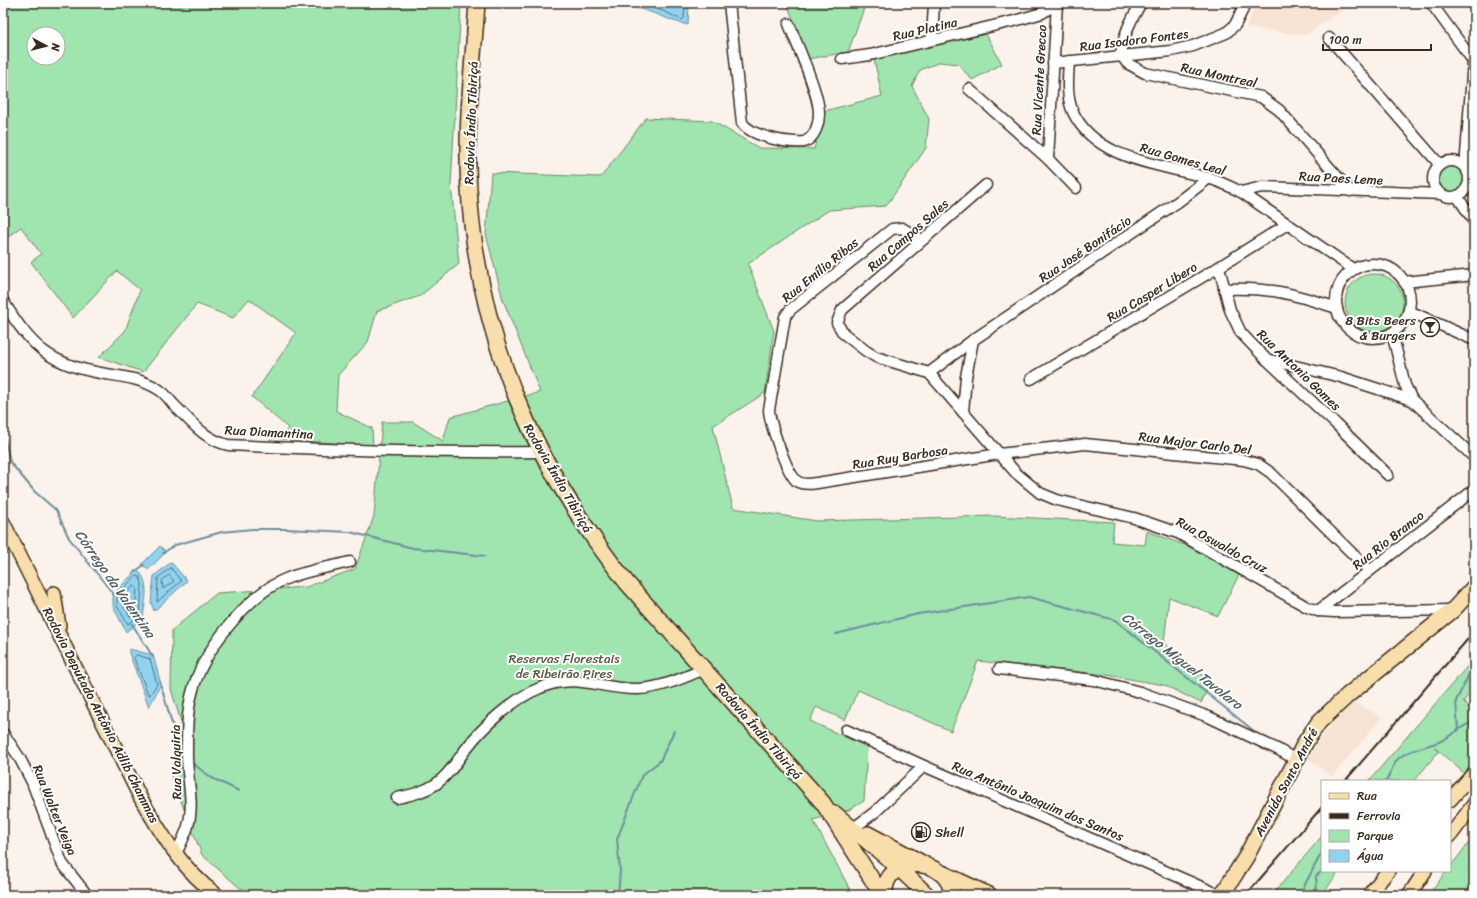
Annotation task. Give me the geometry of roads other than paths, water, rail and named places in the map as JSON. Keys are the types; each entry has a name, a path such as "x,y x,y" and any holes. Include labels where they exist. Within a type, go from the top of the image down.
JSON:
{"highway":[{"name":"Rodovia Índio Tibiriçá","path":"477,3 468,155 469,190 473,229 491,325 515,397 540,452 583,525 627,583 823,803 899,868 927,895"},
{"name":"Avenida Santo André","path":"1221,895 1246,857 1306,741 1319,722 1333,708 1453,610 1474,586"},
{"name":"Rodovia Índio Tibiriçá","path":"823,803 882,895"},
{"path":"842,819 927,865 985,893"},
{"path":"885,895 888,880 899,868 908,865 927,865"},
{"path":"941,872 948,881 952,895"},
{"path":"888,880 899,877 912,880"},
{"path":"957,895 967,891 985,893"}],"main road":[{"name":"Rodovia Deputado Antônio Adlib Chammas","path":"3,522 140,797 176,854 208,889 217,895"},
{"path":"54,593 60,634"},
{"path":"1451,799 1474,773"},
{"path":"1451,835 1474,804"},
{"path":"1369,895 1387,872"},
{"path":"1409,895 1424,872"}],"street":[{"path":"729,3 740,117 746,128 760,135 798,142 809,140 816,131 819,113 817,99 789,24"},
{"path":"932,40 934,3"},
{"name":"Rua Platina","path":"842,59 870,55 1029,17 1042,13 1057,3"},
{"name":"Rua Vicente Grecco","path":"1048,158 1057,3"},
{"path":"1121,55 1127,29 1141,3"},
{"name":"Rua Isodoro Fontes","path":"1053,63 1171,51 1213,40 1226,33 1235,25 1246,3"},
{"path":"1431,3 1473,62 1465,168"},
{"path":"1329,38 1440,165"},
{"name":"Rua Montreal","path":"1121,55 1127,63 1145,73 1261,97 1279,110 1350,191"},
{"name":"Rua Gomes Leal","path":"1069,61 1069,96 1073,111 1081,126 1093,138 1109,148 1128,156 1209,178 1241,192 1286,225 1354,269"},
{"path":"969,89 1048,158 1076,188"},
{"path":"1445,162 1456,162 1465,168 1468,173 1468,184 1466,189 1457,196 1446,196 1437,190 1433,180 1436,169 1440,165 1445,162"},
{"name":"Rua José Bonifácio","path":"930,373 974,340 1179,201 1209,178"},
{"name":"Rua Campos Sales","path":"930,373 876,357 855,343 838,327 837,324 839,314 986,185"},
{"name":"Rua Paes Leme","path":"1241,192 1262,187 1441,194"},
{"path":"1457,196 1474,221"},
{"name":"Rua Casper Libero","path":"1031,379 1219,267 1286,225"},
{"name":"Rua Emílio Ribas","path":"804,484 798,482 790,472 770,416 771,395 785,317 790,310 892,229 897,228 907,230 922,240"},
{"path":"1367,265 1384,266 1392,270 1404,282 1410,301 1409,311 1400,327 1392,333 1374,338 1354,333 1343,322 1337,308 1339,289 1343,280 1354,269 1367,265"},
{"name":"Rua Antonio Gomes","path":"1219,267 1234,320 1241,333 1266,359 1388,475"},
{"path":"1404,282 1474,275"},
{"path":"1224,289 1245,288 1285,291 1337,308"},
{"name":"Rua Diamantina","path":"3,301 22,331 48,356 64,364 92,372 144,381 160,390 204,435 214,441 228,445 444,452 540,452"},
{"path":"1409,311 1474,340"},
{"path":"1392,333 1403,378 1412,400"},
{"path":"963,412 966,377 974,340"},
{"path":"1266,359 1341,377 1412,400 1474,457"},
{"name":"Rua Oswaldo Cruz","path":"930,373 1016,473 1040,493 1057,500 1134,518 1178,533 1290,598 1318,611 1453,610"},
{"name":"Rua Major Carlo Del","path":"999,454 1085,444 1102,444 1244,460 1258,464 1271,473 1369,570"},
{"name":"Rua Ruy Barbosa","path":"804,484 999,454"},
{"name":"Rua Rio Branco","path":"1318,611 1474,490"},
{"name":"Rua Valquiria","path":"176,854 188,826 190,798 187,753 188,718 192,693 199,673 215,646 230,623 254,599 269,587 289,577 350,562"},
{"path":"397,798 419,792 438,783 492,721 526,695 539,688 561,681 578,680 616,687 638,689 668,684 704,669"},
{"path":"999,670 1094,680 1140,692 1209,717 1279,750 1296,760"},
{"name":"Rua Antônio Joaquim dos Santos","path":"846,730 924,766 1221,895"},
{"name":"Rua Walter Veiga","path":"3,733 19,757 32,782 62,863 87,895"},
{"path":"861,830 875,812 924,766"}],"water":[{"path":"630,3 689,3 688,25 633,7"},
{"path":"160,546 166,552 148,570 142,564"},
{"path":"171,562 187,581 154,611 151,602 154,576"},
{"path":"137,570 146,586 143,618 126,632 113,606 113,594"},
{"path":"129,649 153,655 161,684 149,707 129,653"}],"waterway":[{"name":"Córrego da Valentina","path":"3,430 10,462 35,492 56,510 69,538 114,595"},
{"path":"163,553 175,545 222,532 252,529 286,529 350,532 413,548 485,556"},
{"path":"133,573 144,565"},
{"name":"Córrego Miguel Tavolaro","path":"836,634 918,614 1029,597 1115,620 1254,731"},
{"name":"Córrego da Valentina","path":"132,624 153,657"},
{"path":"1458,731 1456,701 1474,664"},
{"name":"Córrego da Valentina","path":"160,682 175,734 180,742"},
{"path":"1386,780 1396,761 1403,755 1443,740 1462,727 1474,722"},
{"path":"618,895 620,871 617,839 642,775 660,761 674,731"},
{"name":"Córrego da Valentina","path":"191,762 212,778 239,791"},
{"path":"1295,895 1303,888 1321,854"},
{"path":"1317,895 1316,876 1321,872"},
{"path":"1303,888 1305,895"}],"railway":[{"path":"1346,780 1474,632"},
{"path":"1246,895 1321,808"}],"place":[{"name":"8 Bits Beers & Burgers","path":"1430,327"},
{"name":"Shell","path":"921,832"}],"park label":[{"name":"Reservas Florestais de Ribeirão Pires","path":"564,666"}]}
